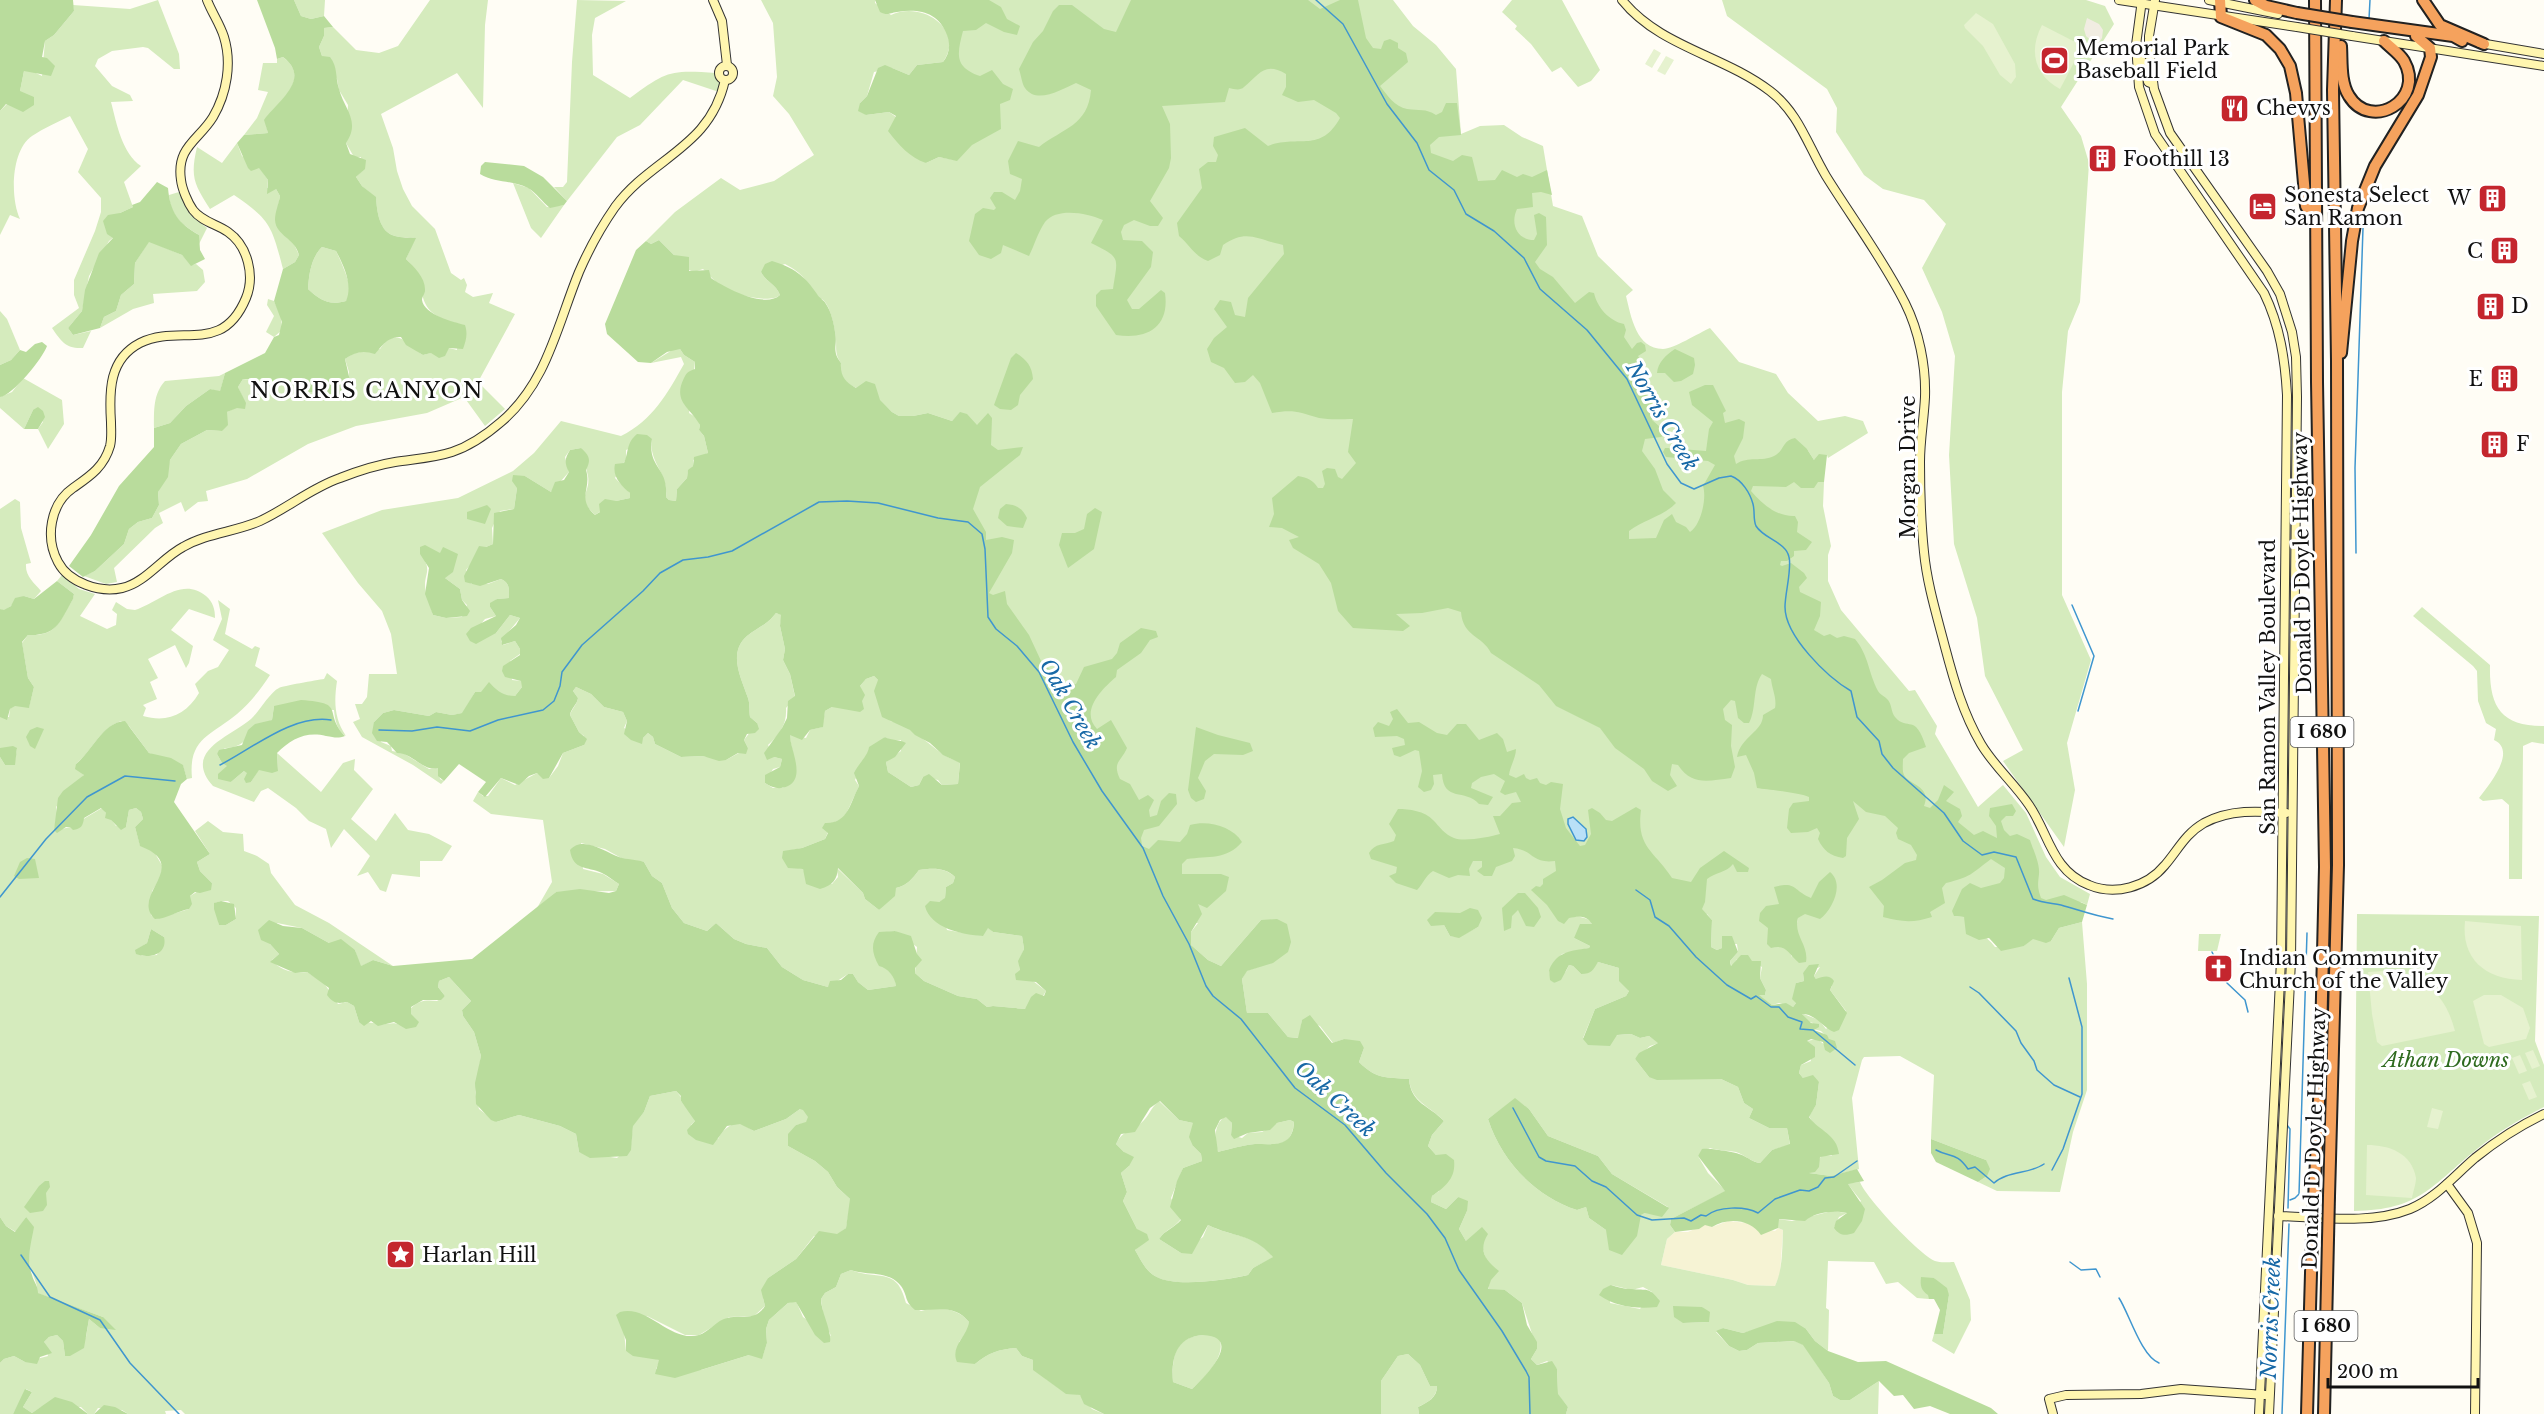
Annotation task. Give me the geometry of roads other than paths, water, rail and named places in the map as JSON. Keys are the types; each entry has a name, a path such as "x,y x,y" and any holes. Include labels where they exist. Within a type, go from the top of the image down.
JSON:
{"highway":[{"path":"2255,0 2266,6 2297,15 2453,36 2462,40"},
{"path":"2308,0 2309,40 2314,46"},
{"name":"Donald D Doyle Highway","path":"2307,1414 2312,1238 2320,1082 2325,867 2315,0"},
{"name":"Donald D Doyle Highway","path":"2324,1414 2338,913 2337,361 2333,90 2336,0"},
{"path":"2423,0 2440,26 2484,44"},
{"path":"2217,1 2221,17 2266,35 2280,49 2290,66 2295,93 2306,206 2316,223"},
{"path":"2336,15 2340,22 2345,88 2354,102 2369,111 2378,112 2395,106 2408,88 2408,73 2405,64 2384,41"},
{"path":"2337,361 2343,348 2352,241 2358,208 2375,166 2418,95 2431,57 2430,48 2416,36"}],"street":[{"path":"207,0 224,38 227,81 213,117 191,141 185,153 181,166 181,180 193,210 206,221 231,234 242,248 250,272 250,285 240,311 228,325 204,335 147,340 124,356 113,373 110,385 112,438 110,449 97,470 65,496 52,521 51,541 57,561 69,574 92,587 125,588 185,545 262,520 337,478 392,462 450,453 483,436 523,401 540,375 579,272 595,237 617,204 639,182 699,133 714,113 725,80 720,77 719,71 727,65 724,29 713,0"},
{"name":"Morgan Drive","path":"1622,0 1648,26 1754,82 1770,92 1785,106 1806,135 1825,174 1905,303 1916,332 1924,373 1925,395 1920,460 1924,554 1956,687 1970,724 1983,748 2029,805 2060,864 2072,876 2089,885 2120,890 2153,876 2165,865 2184,838 2207,821 2235,812 2294,813"},
{"path":"2119,0 2155,3 2221,17 2544,66"},
{"path":"2217,1 2297,15"},
{"name":"San Ramon Valley Boulevard","path":"2142,2 2136,45 2139,87 2155,134 2264,293 2274,314 2285,357 2287,395 2281,960 2259,1414"},
{"name":"San Ramon Valley Boulevard","path":"2155,3 2149,36 2153,84 2170,133 2280,294 2292,332 2296,357 2298,397 2291,961 2269,1414"},
{"path":"2352,24 2416,36 2462,40 2544,54"},
{"path":"2137,56 2144,63 2148,82 2153,84"},
{"path":"2277,1216 2388,1215 2417,1205 2447,1184 2494,1143 2544,1114"},
{"path":"2447,1184 2468,1214 2476,1242 2475,1414"},
{"path":"2053,1414 2049,1399 2066,1395 2141,1394 2181,1389 2270,1395"}],"water":[{"path":"1573,817 1586,829 1587,837 1584,841 1576,840 1568,824 1568,819"}],"waterway":[{"name":"Norris Creek","path":"1316,0 1343,24 1387,104 1417,143 1429,170 1454,190 1466,214 1494,231 1524,258 1540,289 1587,330 1627,379 1667,464 1681,483 1694,489 1719,478 1731,476 1745,487 1753,504 1756,526 1784,548 1789,557 1790,568 1785,607 1792,630 1809,655 1841,685 1851,691 1857,717 1879,741 1882,754 1893,768 1944,813 1963,841 1982,855 1994,852 2016,857 2033,899 2113,919"},
{"path":"2369,19 2370,0"},
{"path":"2356,553 2355,468 2363,228"},
{"name":"Oak Creek","path":"379,730 412,731 437,727 470,731 498,720 543,710 554,701 562,672 582,645 660,573 683,560 732,551 819,502 878,503 938,518 968,522 982,534 985,549 988,617 996,629 1017,646 1039,672 1073,742 1102,791 1143,848 1163,896 1189,944 1206,986 1213,996 1241,1019 1295,1088 1345,1125 1386,1173 1427,1214 1445,1238 1459,1270 1502,1331 1526,1371 1529,1377 1530,1414"},
{"path":"2072,605 2094,656 2078,711"},
{"name":"Oak Creek","path":"220,765 288,727 302,722 331,720"},
{"name":"Oak Creek","path":"0,897 46,839 87,797 125,776 175,781"},
{"path":"1636,890 1650,900 1655,917 1669,926 1696,957 1727,985 1751,999 1756,996 1771,1007 1779,1007 1788,1017 1802,1022 1800,1029 1813,1030 1855,1065"},
{"path":"2290,1200 2299,1194 2307,933"},
{"name":"Norris Creek","path":"2212,952 2227,983 2245,1000 2248,1012"},
{"path":"2052,1170 2063,1149 2082,1094 2082,1027 2069,978"},
{"path":"1970,987 1979,993 2016,1031 2037,1070 2054,1085 2080,1097"},
{"path":"1513,1108 1539,1157 1546,1161 1575,1166 1592,1181 1606,1187 1637,1215 1652,1220 1684,1218 1691,1221 1701,1215 1706,1216 1717,1210 1732,1208 1758,1213 1775,1199 1800,1190 1809,1191 1818,1187 1825,1178 1834,1177 1857,1161"},
{"name":"Norris Creek","path":"2287,1125 2290,1129 2288,1208"},
{"path":"1936,1150 1957,1158 1968,1169 1975,1167 1994,1183 2005,1176 2032,1170 2044,1164"},
{"name":"Norris Creek","path":"2282,1414 2289,1224"},
{"path":"21,1255 50,1297 100,1320 130,1363 179,1414"},
{"path":"2070,1262 2081,1270 2096,1269 2100,1277"},
{"path":"2119,1298 2141,1343 2159,1363"}],"place":[{"name":"Memorial Park Baseball Field","path":"2055,60"},
{"name":"Chevys","path":"2235,108"},
{"name":"Foothill 13","path":"2102,159"},
{"name":"W","path":"2492,198"},
{"name":"Sonesta Select San Ramon","path":"2263,206"},
{"name":"C","path":"2504,251"},
{"name":"D","path":"2490,306"},
{"name":"E","path":"2504,379"},
{"name":"F","path":"2495,444"},
{"name":"Indian Community Church of the Valley","path":"2218,969"},
{"name":"Harlan Hill","path":"401,1255"}],"district":[{"name":"NORRIS CANYON","path":"367,390"}],"park label":[{"name":"Athan Downs","path":"2446,1060"}]}
